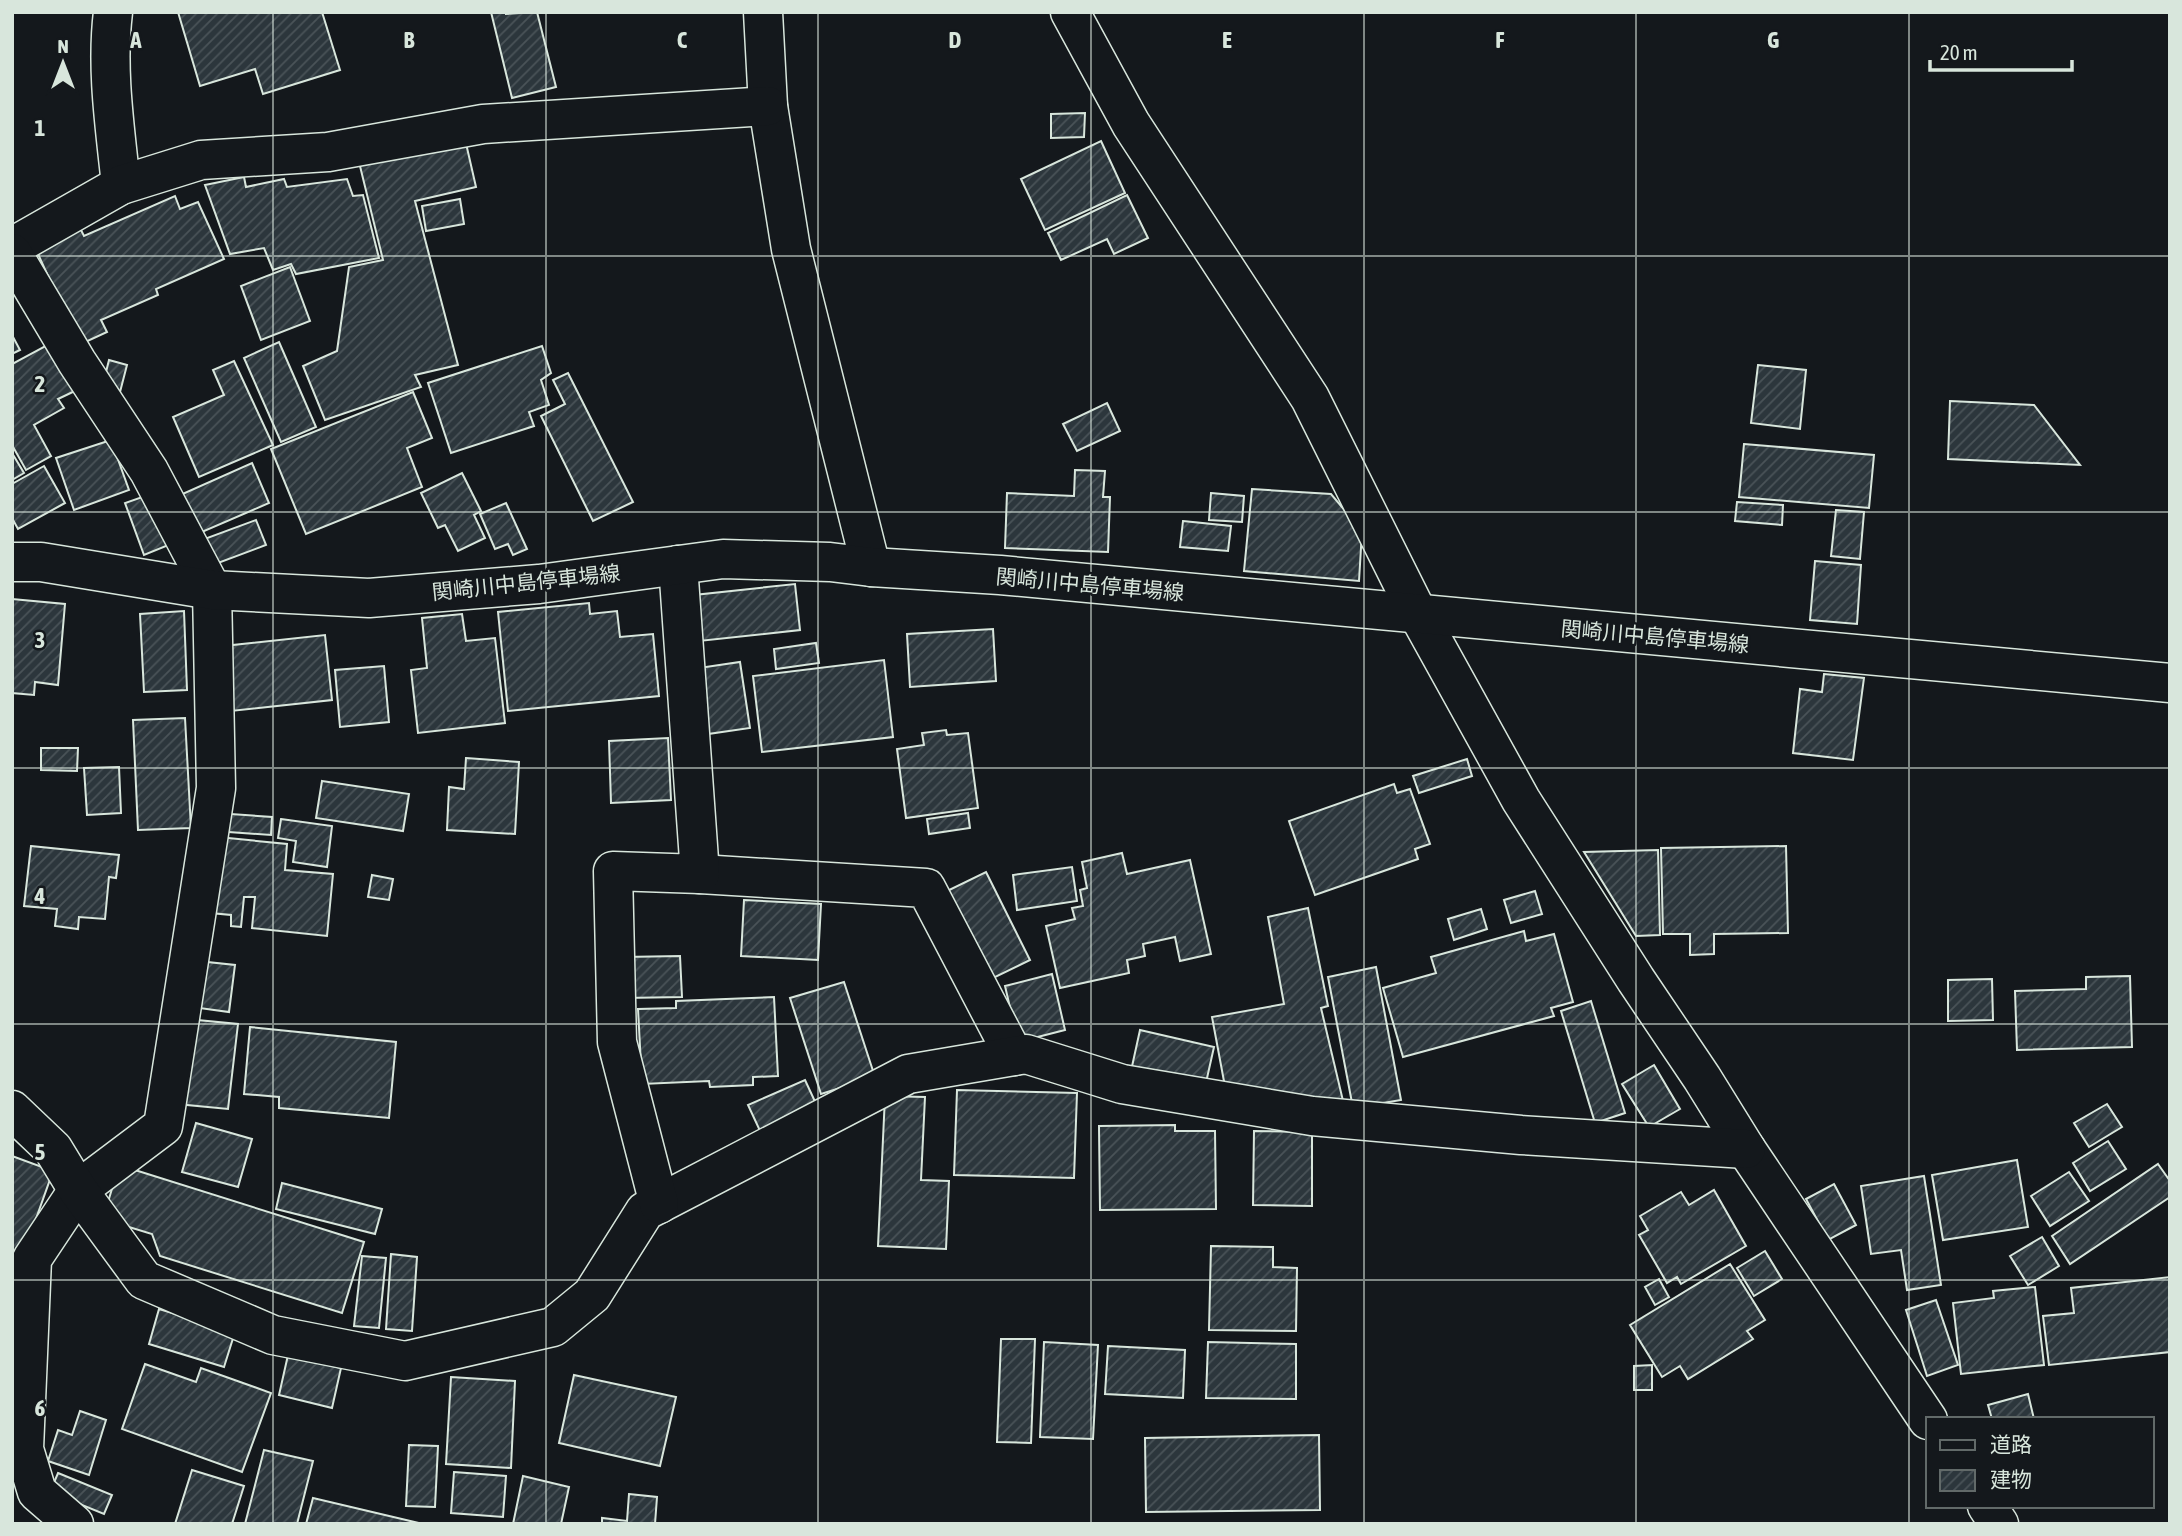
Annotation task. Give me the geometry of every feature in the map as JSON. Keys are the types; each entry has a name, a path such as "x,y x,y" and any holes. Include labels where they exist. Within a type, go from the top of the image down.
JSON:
{"street":[{"path":"113,12 113,106 121,185"},
{"path":"763,12 768,106 792,249 872,567"},
{"path":"1070,12 1131,124 1310,398 1418,614 1521,800 1702,1078 1745,1149 1926,1417"},
{"path":"12,247 121,185 201,160 328,152 483,124 768,106"},
{"path":"12,253 77,362 149,471 212,590 216,788 163,1126 78,1190 32,1259 24,1449 37,1492 74,1524"},
{"name":"関崎川中島停車場線","path":"12,562 41,562 212,590 369,598 539,584 723,559 830,562 1000,575 2170,683"},
{"path":"678,565 700,874"},
{"path":"659,1204 617,1042 613,871 926,888 1014,1056"},
{"path":"12,1110 53,1149 78,1190 144,1280 272,1335 405,1361 553,1327 592,1295 645,1211 908,1074 1026,1054 1122,1084 1312,1116 1521,1135 1745,1149"},
{"path":"1988,1508 1999,1524"}],"building":[{"path":"178,12 322,12 340,70 263,94 255,69 200,86"},
{"path":"491,12 537,12 556,87 512,98"},
{"path":"1085,113 1084,137 1051,138 1051,114"},
{"path":"465,139 476,187 415,201 458,365 415,375 421,387 325,420 303,366 337,351 349,267 383,260 359,162"},
{"path":"1101,141 1125,193 1045,230 1021,179"},
{"path":"244,177 246,187 284,179 287,187 347,179 353,196 363,195 379,258 296,274 291,264 273,270 264,248 230,254 205,185"},
{"path":"1127,195 1148,238 1114,254 1107,239 1061,260 1048,233"},
{"path":"175,196 180,209 198,202 224,259 156,289 158,295 101,320 107,332 79,345 34,245 79,226 84,236"},
{"path":"460,199 464,224 426,231 422,206"},
{"path":"290,267 310,321 261,340 241,286"},
{"path":"12,335 20,350 12,354"},
{"path":"279,342 316,427 281,442 244,358"},
{"path":"51,343 77,390 58,399 64,408 34,425 51,456 26,470 12,445 12,364"},
{"path":"542,346 551,373 541,380 549,405 529,412 534,426 451,453 428,383"},
{"path":"109,360 127,365 120,392 102,388"},
{"path":"234,361 273,445 199,477 173,417 224,395 213,370"},
{"path":"1758,365 1806,370 1800,429 1751,423"},
{"path":"568,373 633,502 593,521 541,416 565,404 553,380"},
{"path":"413,392 432,438 407,448 422,487 306,534 271,449"},
{"path":"1950,401 2034,405 2080,465 1948,459"},
{"path":"1107,403 1120,431 1077,451 1063,424"},
{"path":"111,440 129,490 74,510 56,458"},
{"path":"1744,444 1874,455 1869,508 1739,497"},
{"path":"12,453 24,473 12,480"},
{"path":"252,463 269,503 195,535 178,496"},
{"path":"44,466 65,503 18,529 12,518 12,484"},
{"path":"1075,470 1105,471 1103,497 1110,497 1108,552 1005,548 1007,493 1074,496"},
{"path":"462,473 481,511 474,515 485,538 458,551 445,525 438,528 421,493"},
{"path":"1252,489 1331,494 1362,531 1359,581 1244,571"},
{"path":"1211,493 1244,496 1242,522 1209,520"},
{"path":"151,494 171,544 144,555 125,503"},
{"path":"1737,502 1783,505 1782,525 1735,521"},
{"path":"506,503 527,549 513,555 508,544 495,549 480,514"},
{"path":"1836,510 1864,512 1860,559 1831,556"},
{"path":"256,520 266,545 210,566 199,541"},
{"path":"1183,521 1231,526 1228,551 1180,547"},
{"path":"1815,561 1861,565 1857,624 1810,620"},
{"path":"795,584 800,630 690,642 685,596"},
{"path":"12,599 65,604 58,685 35,682 34,695 12,693"},
{"path":"589,603 590,614 617,611 620,637 653,634 659,696 508,711 498,612"},
{"path":"184,611 187,690 144,692 140,614"},
{"path":"462,614 466,641 495,638 505,723 418,733 411,670 427,668 422,618"},
{"path":"993,629 996,681 910,687 907,634"},
{"path":"325,635 332,700 231,711 224,646"},
{"path":"816,643 819,663 776,669 774,649"},
{"path":"884,660 893,737 762,752 753,676"},
{"path":"740,662 750,728 701,735 692,669"},
{"path":"384,666 389,722 340,727 335,670"},
{"path":"1824,674 1864,678 1853,760 1793,753 1800,689 1822,692"},
{"path":"185,718 191,828 138,830 133,720"},
{"path":"946,730 947,735 968,733 978,808 906,818 897,749 924,745 922,733"},
{"path":"668,738 671,800 611,803 609,741"},
{"path":"41,748 78,748 77,771 41,770"},
{"path":"466,758 519,762 515,834 447,830 449,787 464,789"},
{"path":"1467,759 1472,776 1419,793 1413,776"},
{"path":"119,767 121,813 87,815 84,768"},
{"path":"322,781 409,794 403,831 316,818"},
{"path":"1394,784 1397,793 1410,789 1430,844 1415,849 1418,859 1315,895 1289,821"},
{"path":"216,813 272,817 271,835 215,831"},
{"path":"968,813 970,828 929,834 927,819"},
{"path":"281,819 332,826 327,867 293,862 296,841 278,838"},
{"path":"208,836 287,844 285,870 333,874 327,936 252,928 255,897 244,897 241,927 231,926 231,915 200,912"},
{"path":"31,846 119,855 116,878 109,877 105,919 79,917 78,929 55,926 57,909 24,906"},
{"path":"1786,846 1788,933 1714,934 1714,954 1690,955 1690,934 1663,934 1661,848"},
{"path":"1658,850 1660,935 1636,936 1584,852"},
{"path":"1122,853 1127,874 1190,860 1211,954 1180,961 1175,937 1143,944 1145,956 1127,960 1129,973 1060,988 1046,926 1075,919 1072,908 1083,906 1080,890 1087,888 1082,862"},
{"path":"1072,867 1077,901 1017,910 1013,875"},
{"path":"986,872 1030,960 987,981 943,893"},
{"path":"372,875 393,879 389,900 368,897"},
{"path":"1535,891 1542,914 1511,923 1504,900"},
{"path":"744,900 821,904 818,960 741,956"},
{"path":"1308,908 1328,1006 1321,1008 1344,1105 1226,1092 1212,1017 1284,1004 1268,917"},
{"path":"1481,909 1487,929 1454,940 1448,919"},
{"path":"1524,931 1526,941 1554,934 1573,1002 1551,1008 1554,1016 1403,1057 1383,988 1436,973 1431,957"},
{"path":"680,956 682,997 624,998 623,957"},
{"path":"198,961 235,965 229,1012 192,1007"},
{"path":"1376,967 1401,1100 1353,1108 1328,977"},
{"path":"1052,974 1065,1030 1018,1042 1005,986"},
{"path":"2130,976 2132,1047 2017,1050 2015,991 2086,989 2086,977"},
{"path":"1992,979 1993,1020 1948,1021 1948,980"},
{"path":"844,982 875,1077 821,1094 790,998"},
{"path":"774,997 778,1076 753,1077 753,1085 710,1087 709,1081 642,1084 638,1009 676,1008 676,1001"},
{"path":"1591,1001 1625,1113 1595,1123 1561,1011"},
{"path":"187,1019 238,1024 228,1109 177,1104"},
{"path":"250,1027 396,1042 389,1118 279,1108 279,1097 244,1094"},
{"path":"1140,1030 1214,1047 1205,1087 1131,1071"},
{"path":"1654,1065 1680,1109 1649,1127 1622,1084"},
{"path":"805,1080 818,1108 761,1133 748,1105"},
{"path":"957,1090 1077,1093 1074,1178 954,1175"},
{"path":"885,1096 925,1097 921,1180 949,1181 946,1249 878,1246"},
{"path":"2107,1104 2122,1127 2089,1147 2074,1123"},
{"path":"196,1123 252,1139 238,1187 182,1172"},
{"path":"1175,1125 1175,1131 1215,1131 1216,1209 1100,1210 1099,1126"},
{"path":"1254,1131 1312,1132 1312,1206 1253,1205"},
{"path":"2108,1141 2126,1169 2090,1191 2073,1163"},
{"path":"12,1156 53,1171 22,1258 12,1255"},
{"path":"2017,1160 2028,1227 1943,1240 1932,1175"},
{"path":"2158,1164 2170,1181 2170,1197 2070,1264 2052,1236"},
{"path":"119,1165 364,1242 342,1313 160,1256 152,1234 103,1219"},
{"path":"2069,1172 2089,1201 2050,1226 2031,1196"},
{"path":"1924,1176 1941,1285 1907,1290 1901,1250 1871,1254 1861,1186"},
{"path":"282,1183 382,1209 375,1234 276,1209"},
{"path":"1834,1184 1856,1225 1828,1240 1806,1199"},
{"path":"1714,1190 1746,1246 1681,1284 1677,1277 1667,1283 1639,1235 1648,1230 1640,1216 1681,1192 1689,1205"},
{"path":"2042,1237 2059,1266 2028,1285 2010,1256"},
{"path":"1211,1246 1273,1247 1273,1267 1297,1268 1296,1331 1209,1330"},
{"path":"1765,1251 1782,1279 1754,1296 1737,1268"},
{"path":"391,1254 417,1257 412,1331 386,1329"},
{"path":"362,1256 386,1258 379,1328 354,1326"},
{"path":"1730,1264 1765,1320 1747,1331 1753,1339 1688,1379 1680,1366 1662,1377 1630,1325"},
{"path":"2170,1277 2170,1352 2049,1365 2043,1316 2074,1313 2071,1288"},
{"path":"1659,1279 1669,1297 1655,1305 1645,1287"},
{"path":"2035,1287 2044,1365 1961,1374 1953,1303 1994,1298 1993,1291"},
{"path":"1936,1300 1958,1365 1927,1376 1906,1310"},
{"path":"159,1309 235,1332 224,1367 149,1344"},
{"path":"1001,1339 1035,1339 1031,1443 997,1442"},
{"path":"1044,1342 1098,1345 1093,1439 1040,1437"},
{"path":"1208,1342 1296,1344 1296,1399 1206,1398"},
{"path":"1108,1346 1185,1350 1183,1398 1105,1394"},
{"path":"288,1355 341,1368 332,1408 279,1395"},
{"path":"145,1364 196,1382 201,1368 271,1393 242,1472 122,1429"},
{"path":"1652,1365 1652,1390 1634,1390 1634,1366"},
{"path":"574,1375 676,1397 660,1466 559,1443"},
{"path":"451,1377 515,1381 511,1468 446,1464"},
{"path":"2028,1394 2034,1417 1991,1417 1988,1405"},
{"path":"80,1411 106,1420 89,1475 48,1461 58,1430 72,1435"},
{"path":"1319,1435 1320,1510 1146,1512 1145,1438"},
{"path":"409,1445 438,1446 435,1507 406,1506"},
{"path":"264,1450 313,1461 297,1524 245,1524"},
{"path":"192,1470 244,1486 232,1524 175,1524"},
{"path":"454,1472 506,1476 503,1517 451,1513"},
{"path":"58,1473 112,1495 104,1514 50,1492"},
{"path":"523,1476 569,1487 561,1524 513,1524"},
{"path":"629,1494 657,1497 655,1524 602,1524 602,1518 627,1521"},
{"path":"313,1498 423,1524 306,1524"}]}
